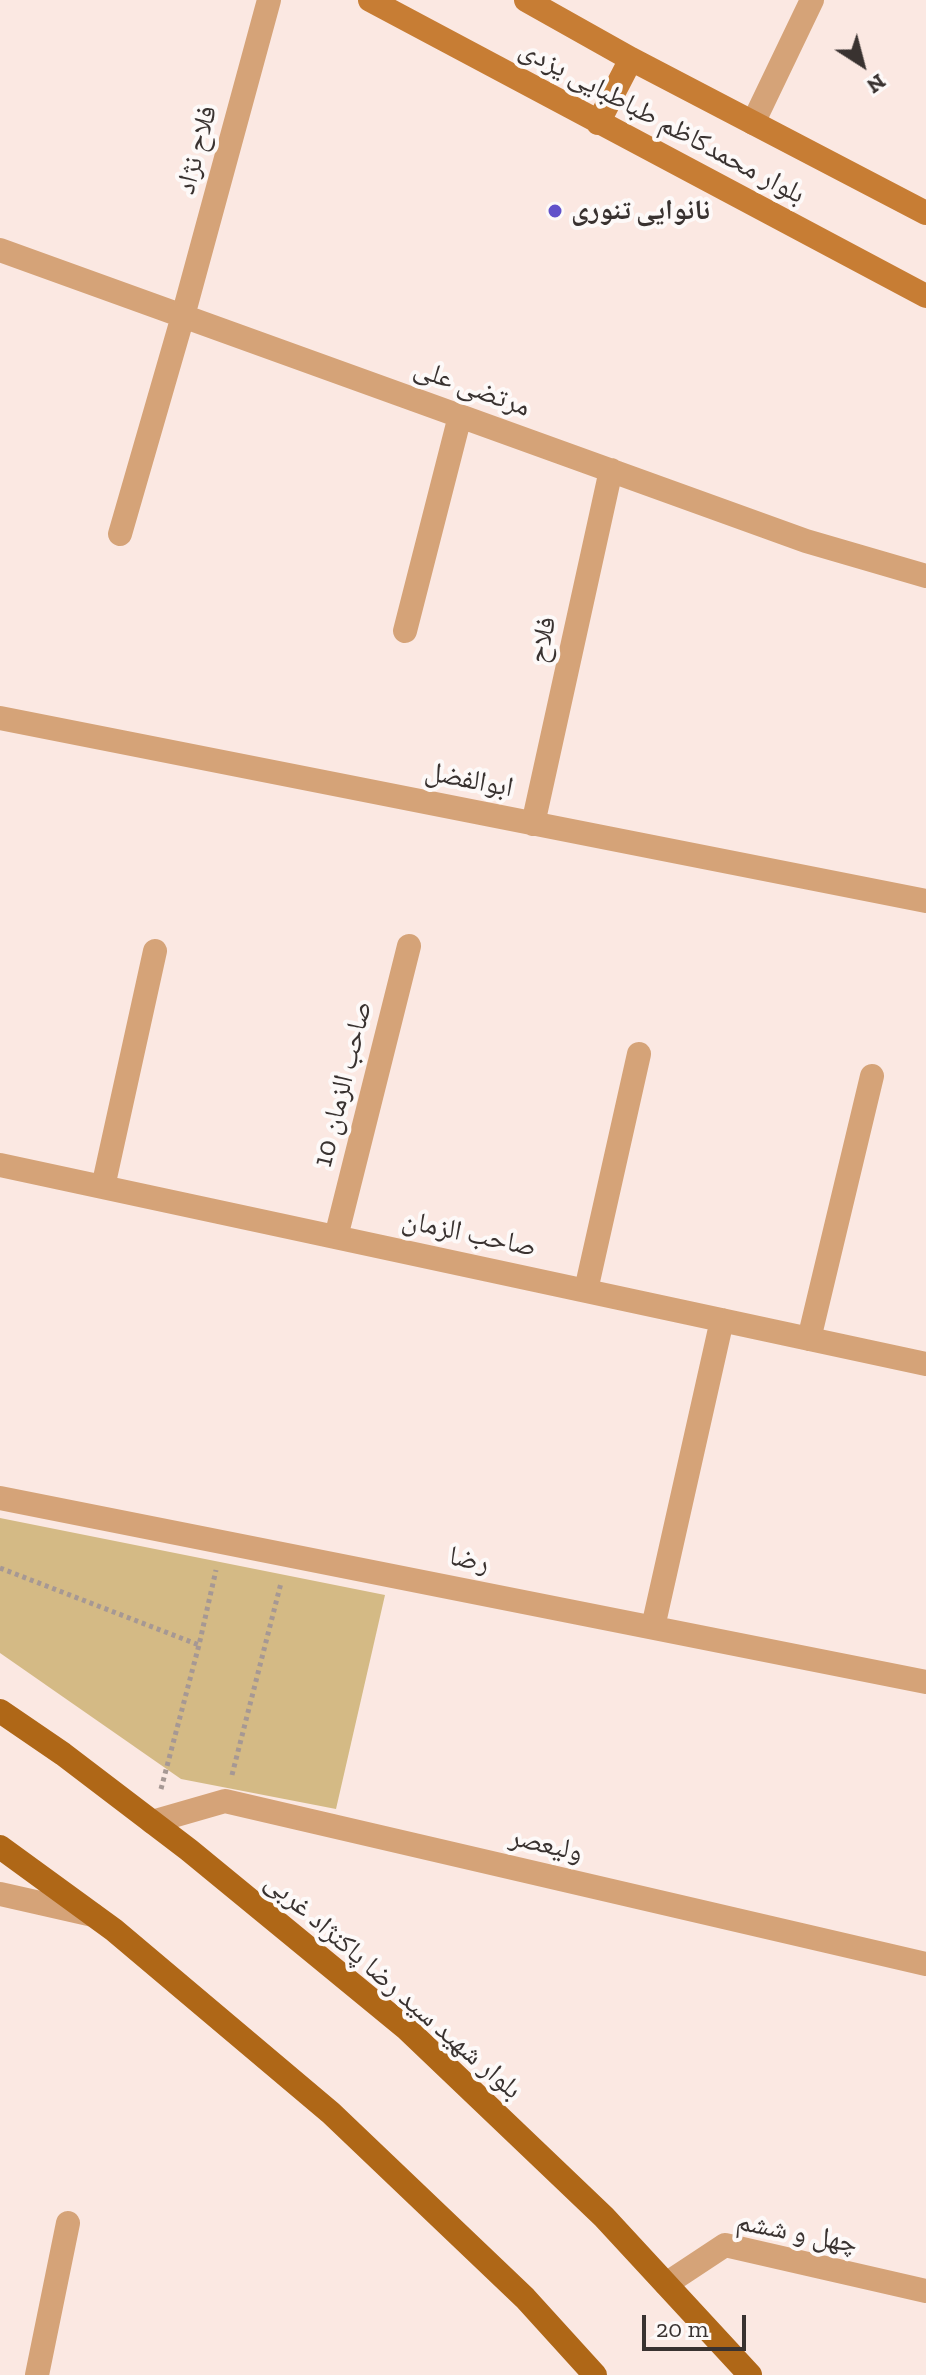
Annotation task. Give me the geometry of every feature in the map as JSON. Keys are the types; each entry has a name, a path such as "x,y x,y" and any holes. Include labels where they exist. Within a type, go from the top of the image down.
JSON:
{"main road":[{"name":"بلوار محمدکاظم طباطبایی یزدی","path":"370,0 926,296"},
{"name":"بلوار محمدکاظم طباطبایی یزدی","path":"526,0 631,59 926,213"},
{"path":"598,123 631,59"},
{"name":"بلوار شهید سید رضا پاکنژاد غربی","path":"0,1711 63,1754 152,1822 407,2029 604,2217 750,2375"},
{"path":"0,1847 114,1930 331,2113 525,2298 595,2375"}],"street":[{"name":"فلاح نژاد","path":"120,534 269,0"},
{"path":"753,123 812,0"},
{"name":"مرتضی علی","path":"0,250 806,541 926,576"},
{"path":"405,631 460,416"},
{"name":"فلاح","path":"533,824 611,470"},
{"name":"ابوالفضل","path":"0,718 926,901"},
{"name":"صاحب الزمان 10","path":"336,1237 409,946"},
{"path":"103,1187 155,951"},
{"path":"586,1290 639,1054"},
{"path":"809,1339 872,1076"},
{"name":"صاحب الزمان","path":"0,1165 926,1364"},
{"path":"653,1627 722,1320"},
{"name":"رضا","path":"0,1498 926,1682"},
{"name":"ولیعصر","path":"152,1822 225,1801 926,1964"},
{"path":"0,1894 93,1915"},
{"path":"37,2375 68,2223"},
{"name":"چهل و ششم","path":"666,2284 725,2245 926,2291"}],"path":[{"path":"152,1822 199,1645 222,1542"},
{"path":"225,1801 288,1555"},
{"path":"0,1568 199,1645"}],"shaded area":[{"path":"0,1518 385,1595 336,1809 181,1779 0,1653"}],"place":[{"name":"نانوایی تنوری","path":"555,211"}]}
